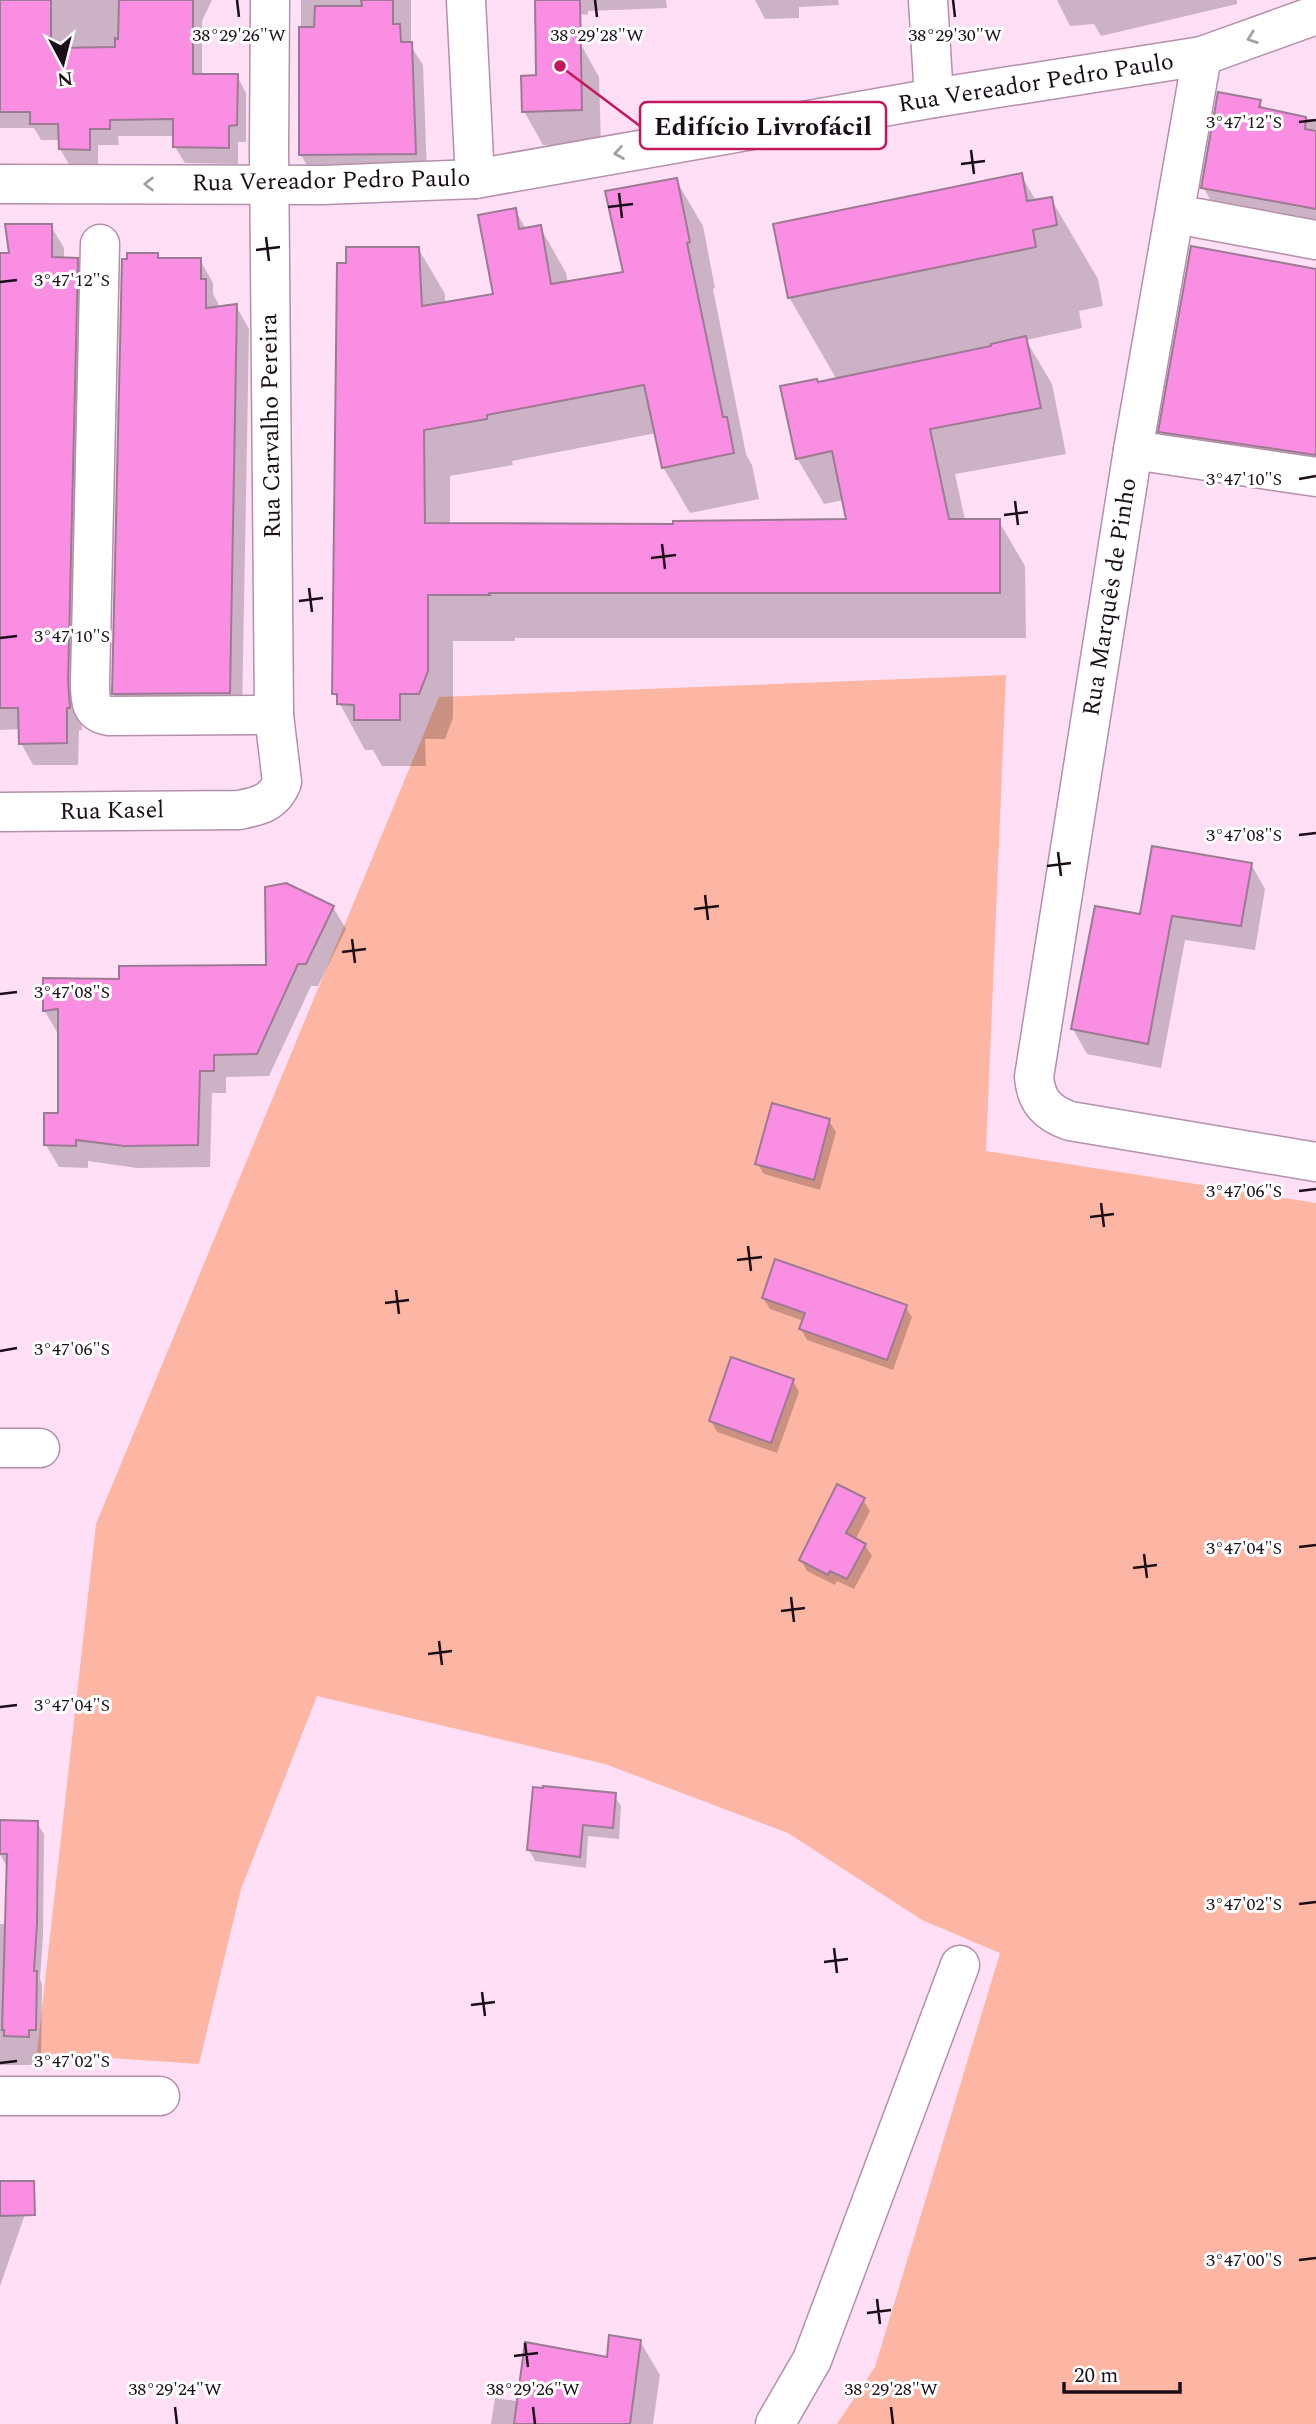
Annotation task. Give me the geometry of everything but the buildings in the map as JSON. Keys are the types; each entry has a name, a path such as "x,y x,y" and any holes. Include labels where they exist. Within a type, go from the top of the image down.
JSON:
{"street":[{"name":"Rua Carvalho Pereira","path":"225,810 256,807 268,802 279,790 282,772 274,715 270,0"},
{"path":"466,0 475,179"},
{"path":"928,0 934,98"},
{"name":"Rua Vereador Pedro Paulo","path":"0,184 323,185 475,179 934,98 1202,56 1316,15"},
{"name":"Rua Marquês de Pinho","path":"1202,56 1133,450 1034,1077 1035,1091 1044,1108 1054,1116 1070,1121 1316,1162"},
{"path":"1197,218 1316,240"},
{"path":"100,244 90,691 92,708 99,715 109,716 274,715"},
{"path":"1133,450 1316,477"},
{"name":"Rua Kasel","path":"0,812 225,810"},
{"path":"0,1448 40,1448"},
{"path":"775,2424 812,2360 960,1965"},
{"path":"0,2096 160,2096"}],"shaded area":[{"path":"1006,675 986,1151 1316,1203 1316,2424 837,2424 875,2367 1000,1953 922,1920 788,1833 605,1764 317,1696 241,1889 199,2064 37,2053 96,1524 439,697"}],"place":[{"name":"Edifício Livrofácil","path":"560,66"}]}
